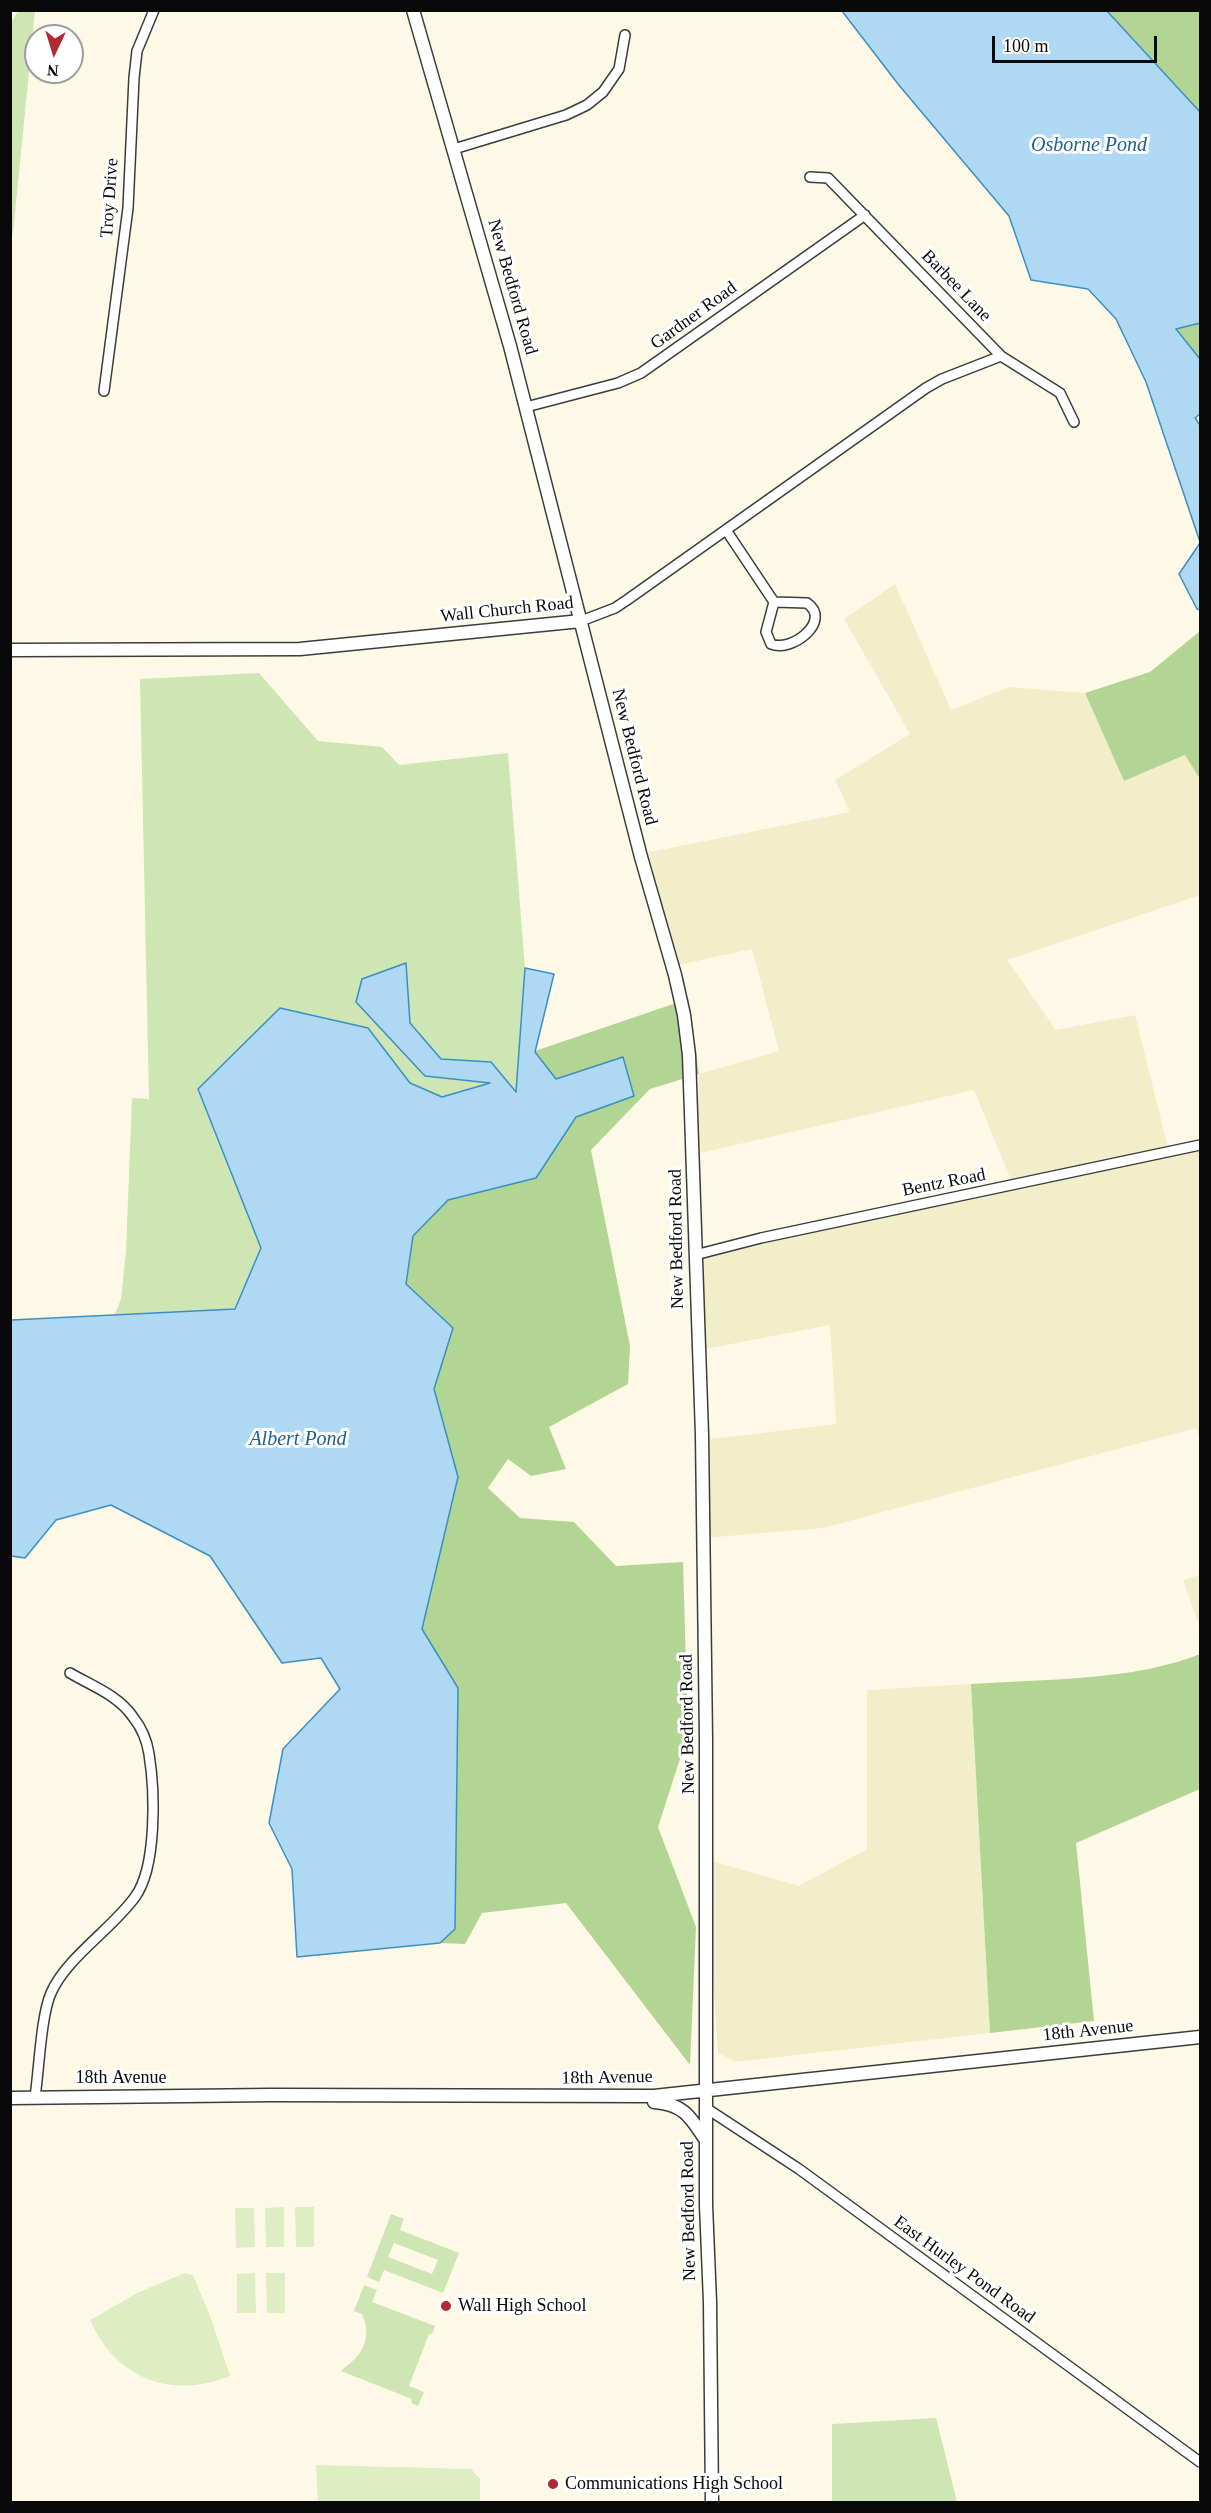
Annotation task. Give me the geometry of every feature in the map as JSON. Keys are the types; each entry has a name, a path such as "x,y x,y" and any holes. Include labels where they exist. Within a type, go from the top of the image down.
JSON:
{"street":[{"name":"Troy Drive","path":"104,391 128,208 137,51 154,10"},
{"name":"New Bedford Road","path":"413,10 526,407 684,1015 691,1086 702,1435 706,1740 707,2091 705,2140 712,2502"},
{"path":"454,149 566,115 587,105 603,92 619,69 626,34"},
{"name":"Barbee Lane","path":"810,177 828,178 1001,356 1060,393 1074,422"},
{"name":"Gardner Road","path":"526,407 618,382 641,373 865,215"},
{"name":"Wall Church Road","path":"10,650 300,649 581,621 615,608 926,388 942,379 1001,356"},
{"path":"726,530 774,602 766,632 771,644 788,645 813,627 817,620 816,612 807,603 774,602"},
{"name":"Bentz Road","path":"695,1255 761,1238 1200,1145"},
{"path":"35,2097 51,1993 63,1974 135,1898 146,1876 152,1851 149,1754 142,1732 133,1716 118,1701 70,1673"},
{"name":"18th Avenue","path":"10,2098 271,2095 275,2097 654,2096 1200,2037"},
{"path":"605,2097 670,2103 689,2115 705,2140"},
{"name":"East Hurley Pond Road","path":"706,2108 799,2169 1200,2463"}],"shaded area":[{"path":"895,584 951,710 1009,687 1085,693 1124,781 1186,755 1200,779 1200,895 1007,960 1056,1030 1135,1015 1168,1148 1200,1139 1200,1439 1196,1428 823,1528 704,1538 703,1440 836,1424 830,1325 700,1350 698,1258 1013,1185 974,1090 696,1154 699,1074 779,1051 752,949 678,965 645,853 850,812 835,780 910,734 844,619"},
{"path":"1200,1575 1200,1628 1183,1580"},
{"path":"971,1684 990,2033 735,2062 718,2053 705,1859 799,1886 867,1849 867,1690"}],"green space":[{"path":"18,11 35,11 34,24 24,24 24,84 28,84 13,233 11,233 10,24"},
{"path":"1107,11 1200,11 1200,112"},
{"path":"1200,323 1200,359 1175,329"},
{"path":"1200,631 1200,779 1185,755 1124,781 1085,693 1150,672"},
{"path":"259,673 318,741 382,747 399,765 508,753 525,968 516,1092 491,1062 441,1059 410,1023 406,964 362,979 425,1076 492,1083 442,1097 410,1083 368,1028 198,1089 261,1248 235,1309 115,1314 121,1299 126,1251 132,1098 149,1099 140,679"},
{"path":"688,999 699,1074 650,1089 591,1150 630,1346 628,1384 549,1427 566,1469 531,1476 508,1459 488,1488 520,1518 574,1522 616,1566 683,1562 688,1734 658,1827 696,1927 690,2065 566,1903 482,1913 465,1944 440,1943 455,1929 458,1688 422,1629 458,1477 434,1389 453,1328 406,1284 413,1236 448,1200 536,1178 576,1117 633,1096 556,1080 535,1051"},
{"path":"1200,1654 1200,1789 1076,1843 1094,2021 990,2033 971,1684 1118,1674 1174,1663"},
{"path":"284,2207 284,2247 266,2247 265,2208"},
{"path":"295,2207 314,2207 314,2247 296,2247"},
{"path":"235,2208 254,2208 255,2247 236,2248"},
{"path":"391,2214 404,2219 400,2230 459,2253 443,2293 384,2270 379,2282 367,2277","holes":["394,2243 438,2260 432,2274 388,2257"]},
{"path":"185,2273 193,2275 210,2316 230,2376 208,2383 187,2386 147,2379 130,2370 114,2357 90,2320 139,2292"},
{"path":"255,2273 256,2313 237,2313 237,2274"},
{"path":"266,2273 285,2273 285,2313 267,2313"},
{"path":"364,2285 377,2290 372,2302 435,2326 432,2334 429,2334 409,2386 424,2392 418,2406 411,2403 412,2399 341,2371 360,2353 365,2342 366,2328 362,2314 354,2311"},
{"path":"936,2418 957,2502 832,2502 832,2424"},
{"path":"316,2465 471,2469 480,2479 480,2502 318,2502"}],"water":[{"name":"Osborne Pond","path":"842,11 1107,11 1200,112 1200,323 1176,329 1200,359 1200,414 1195,418 1200,425 1200,542 1146,382 1116,319 1088,289 1031,280 1009,216 898,84"},
{"path":"1200,543 1200,610 1197,609 1179,574"},
{"name":"Albert Pond","path":"406,963 410,1023 441,1059 491,1062 516,1092 525,968 554,974 535,1052 556,1079 623,1057 634,1096 576,1117 536,1178 448,1200 413,1236 406,1284 453,1328 434,1389 458,1477 422,1629 458,1688 455,1929 440,1943 297,1957 292,1869 269,1823 283,1749 340,1689 321,1658 282,1663 210,1556 111,1505 56,1520 25,1558 11,1556 11,1320 235,1309 261,1248 198,1089 280,1008 368,1028 410,1083 442,1097 490,1083 425,1076 356,1002 362,979"}],"place":[{"name":"Wall High School","path":"446,2306"},
{"name":"Communications High School","path":"553,2484"}]}
